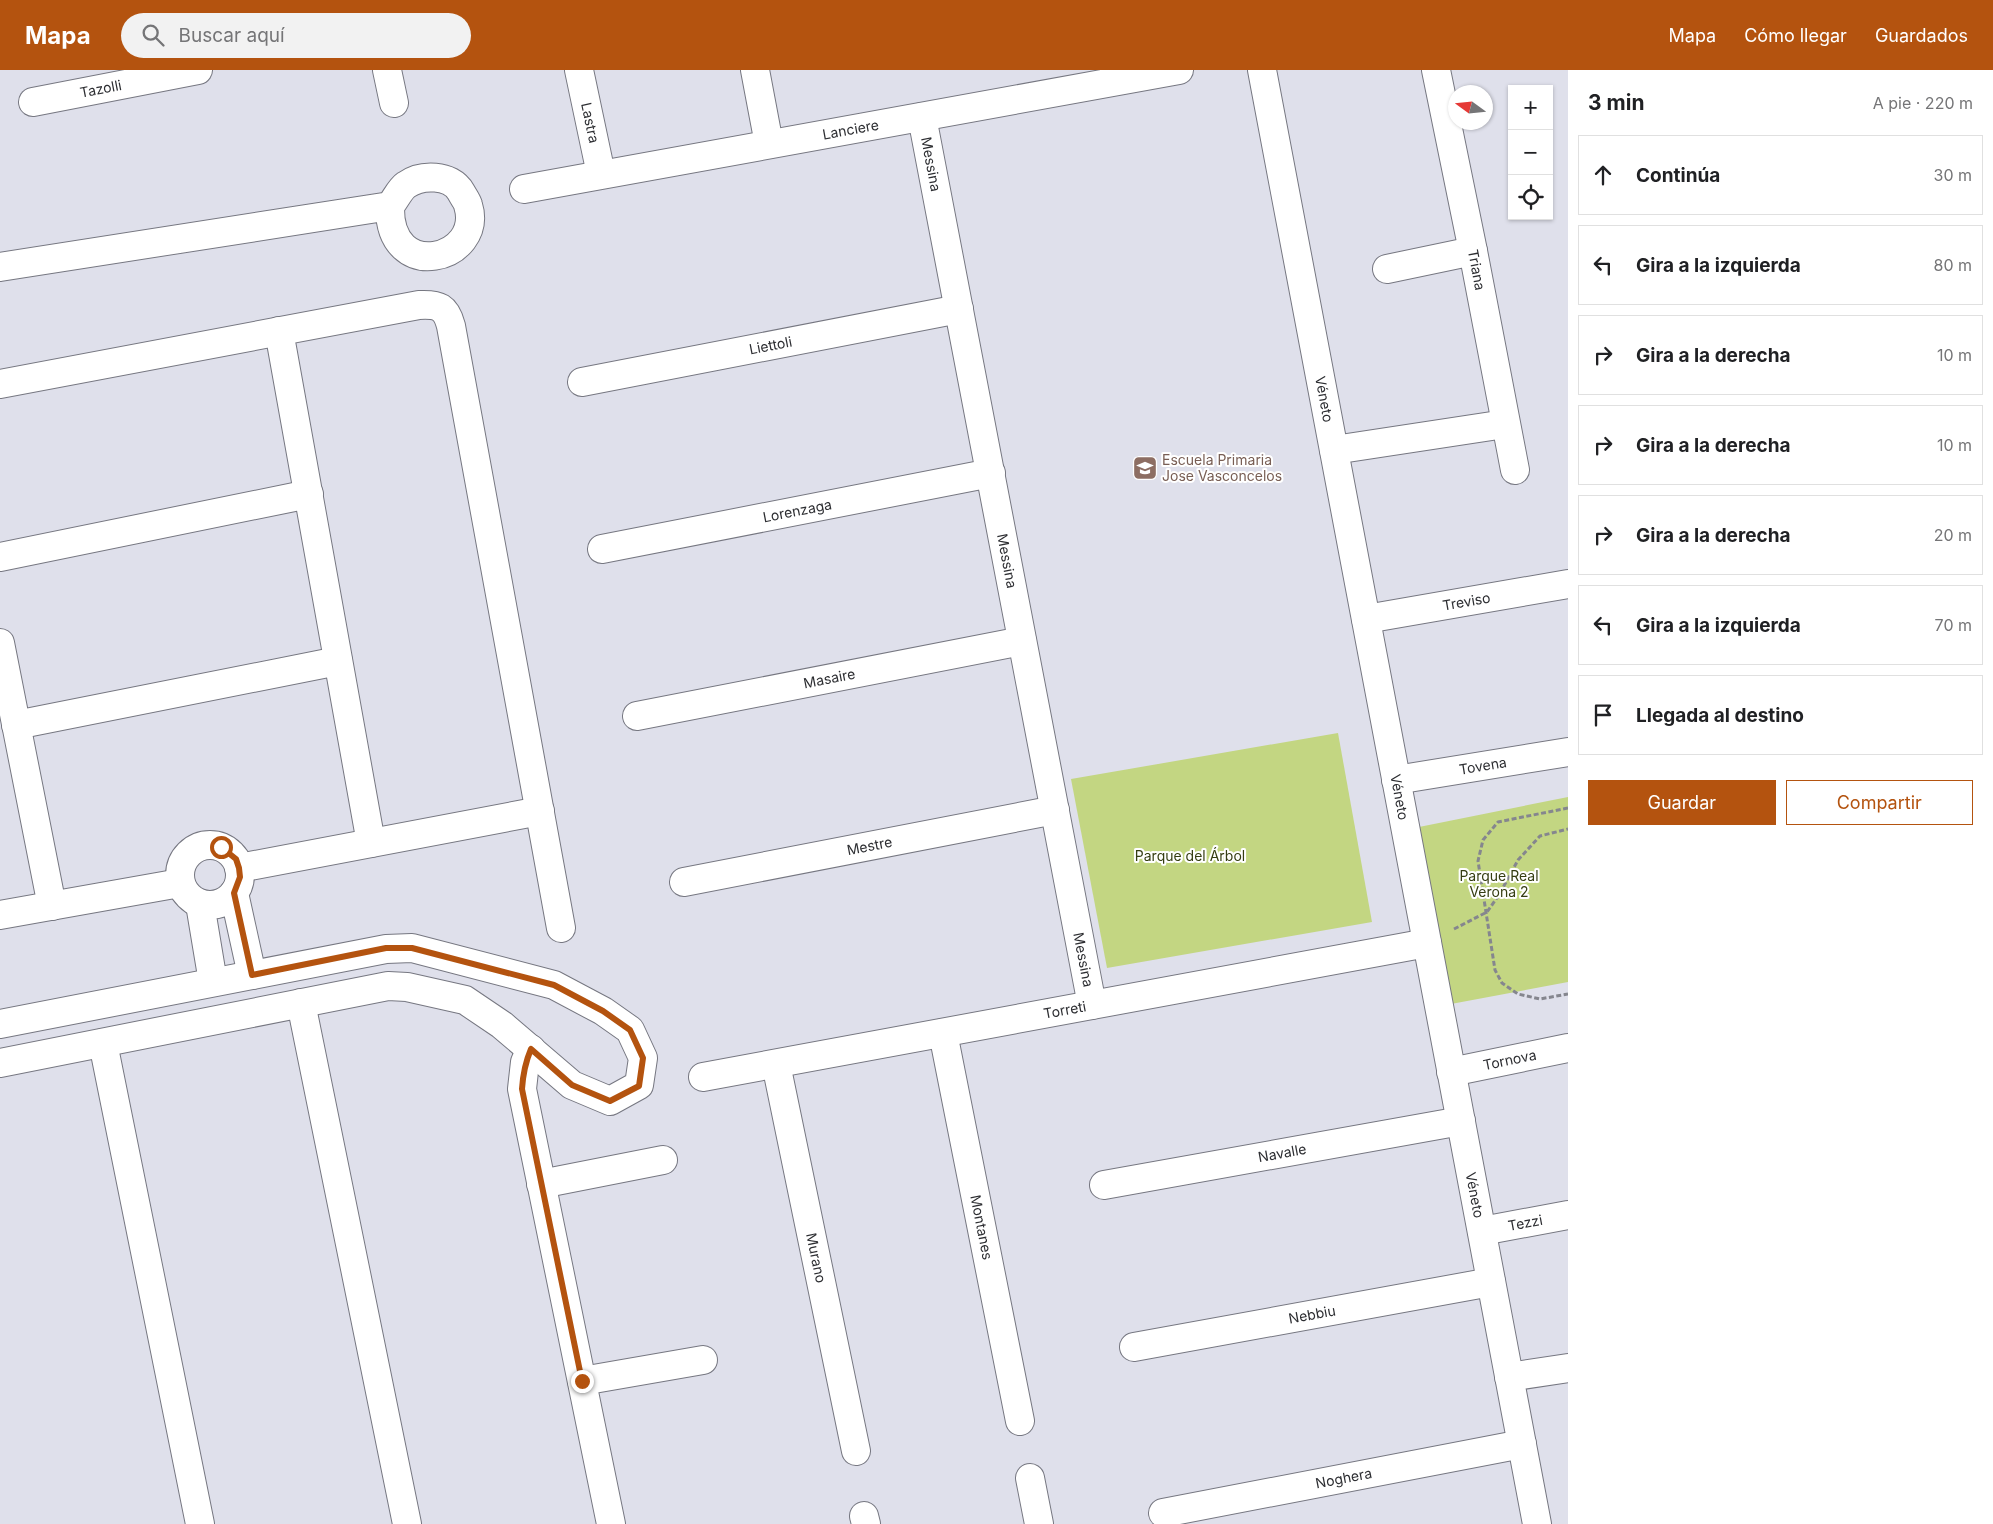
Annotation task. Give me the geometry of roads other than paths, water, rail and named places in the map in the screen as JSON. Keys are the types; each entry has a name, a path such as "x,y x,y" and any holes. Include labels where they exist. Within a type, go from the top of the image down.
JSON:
{"street":[{"name":"Tazolli","path":"33,102 198,70"},
{"path":"388,70 394,103"},
{"name":"Lastra","path":"579,70 601,174"},
{"path":"755,70 768,144"},
{"name":"Lanciere","path":"524,189 1179,70"},
{"name":"Véneto","path":"1262,70 1537,1524"},
{"name":"Triana","path":"1436,70 1515,470"},
{"name":"Messina","path":"922,116 1092,1005"},
{"path":"0,267 390,206"},
{"path":"1387,269 1473,252"},
{"path":"0,384 419,305 436,305 447,312 452,326 561,928"},
{"name":"Liettoli","path":"582,382 959,309"},
{"path":"279,331 371,843"},
{"path":"1334,450 1505,424"},
{"name":"Lorenzaga","path":"602,549 990,473"},
{"path":"0,557 309,494"},
{"name":"Treviso","path":"1366,619 1568,584"},
{"name":"Masaire","path":"637,716 1022,641"},
{"path":"0,643 52,906"},
{"path":"16,725 338,661"},
{"name":"Tovena","path":"1396,780 1568,752"},
{"name":"Mestre","path":"684,882 1055,810"},
{"path":"252,975 237,881 236,859 221,847 212,845 194,850 186,856 179,873 180,882 184,892 190,899 200,904 212,906 225,902 237,881 371,843 540,811"},
{"path":"0,915 180,882"},
{"path":"200,904 213,982"},
{"name":"Torreti","path":"703,1077 1427,943"},
{"path":"0,1024 386,948 412,948 554,985 603,1011 630,1030 643,1058 639,1086 610,1101 572,1085 502,1025 465,1000 407,987 388,986 0,1063"},
{"path":"301,1004 407,1524"},
{"name":"Montanes","path":"943,1033 1020,1421"},
{"path":"103,1043 200,1524"},
{"name":"Tornova","path":"1451,1072 1568,1048"},
{"path":"531,1049 525,1062 522,1089 611,1524"},
{"name":"Murano","path":"776,1064 856,1451"},
{"name":"Navalle","path":"1104,1185 1461,1121"},
{"path":"541,1184 664,1160"},
{"name":"Tezzi","path":"1482,1231 1568,1214"},
{"name":"Nebbiu","path":"1134,1346 1491,1282"},
{"path":"582,1381 703,1360"},
{"path":"1509,1377 1568,1368"},
{"name":"Noghera","path":"1163,1513 1522,1444"},
{"path":"1030,1478 1039,1524"}],"place":[{"name":"Escuela Primaria Jose Vasconcelos","path":"1145,468"}],"park label":[{"name":"Parque del Árbol","path":"1190,856"},
{"name":"Parque Real Verona 2","path":"1499,884"}]}
